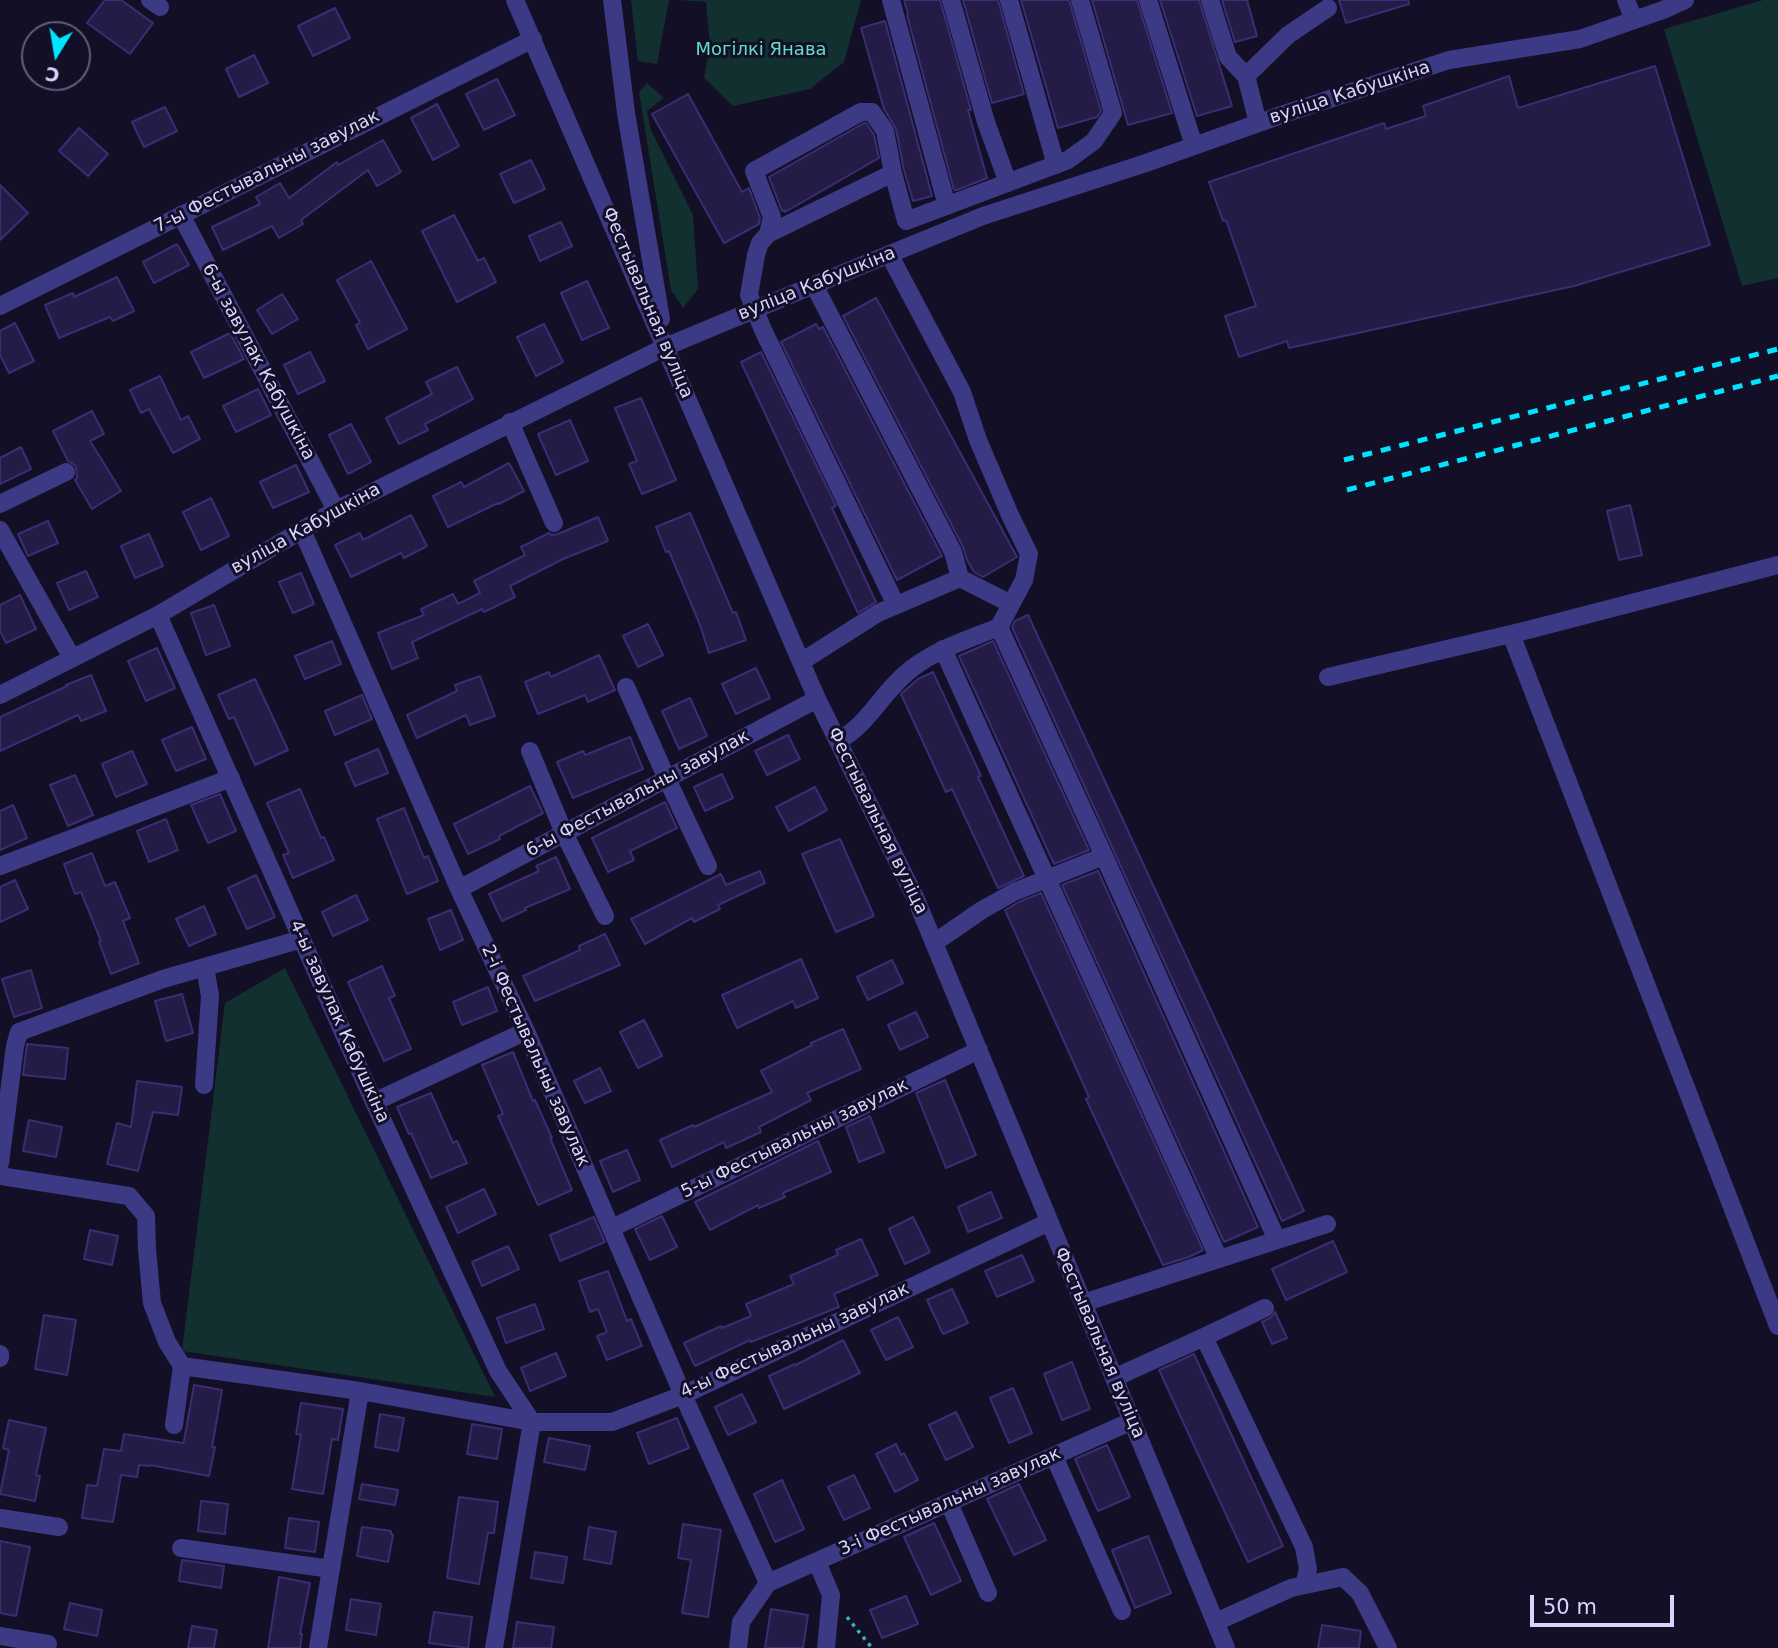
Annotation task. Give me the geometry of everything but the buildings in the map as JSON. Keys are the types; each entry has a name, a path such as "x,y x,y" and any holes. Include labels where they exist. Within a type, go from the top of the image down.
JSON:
{"street":[{"name":"Фестывальная вуліца","path":"515,0 817,699 915,897 1226,1648"},
{"path":"612,0 626,113 665,347"},
{"path":"891,0 947,206"},
{"path":"951,0 986,122 1008,183"},
{"path":"1009,0 1056,165"},
{"path":"768,234 772,217 754,171 861,112 872,112 885,131 906,221 1068,160 1094,141 1113,113 1080,0"},
{"path":"1148,0 1194,146"},
{"path":"1210,0 1228,57 1246,76 1258,123"},
{"path":"1626,0 1633,20"},
{"name":"вуліца Кабушкіна","path":"0,695 158,615 336,510 510,422 665,347 889,254 983,216 1449,60 1580,39 1685,0"},
{"path":"1246,76 1288,35 1328,8"},
{"name":"7-ы Фестывальны завулак","path":"0,306 533,39"},
{"path":"893,173 768,234 760,243 756,255 750,295 769,343 896,606"},
{"name":"6-ы завулак Кабушкіна","path":"181,215 336,510"},
{"path":"838,741 856,730 902,676 933,653 999,627 1024,580 1029,554 978,440 962,392 889,254"},
{"path":"814,285 953,552 960,579"},
{"path":"510,422 554,523"},
{"path":"0,505 66,472"},
{"path":"0,530 72,658"},
{"name":"2-і Фестывальны завулак","path":"302,530 768,1583"},
{"path":"1328,677 1511,634 1778,565"},
{"path":"802,662 878,613 960,579 1011,604"},
{"name":"4-ы завулак Кабушкіна","path":"158,615 374,1102 498,1371 532,1422"},
{"path":"999,627 1278,1240"},
{"path":"1511,634 1778,1326"},
{"path":"943,649 1219,1259"},
{"path":"626,687 708,866"},
{"name":"6-ы Фестывальны завулак","path":"459,889 817,699"},
{"path":"530,751 564,833 605,916"},
{"path":"0,866 231,778"},
{"path":"934,943 1014,892 1104,856"},
{"path":"0,1163 19,1032 163,979 302,939"},
{"path":"204,1085 210,996 205,967"},
{"path":"374,1102 526,1031"},
{"name":"5-ы Фестывальны завулак","path":"612,1228 979,1050"},
{"path":"0,1176 129,1196 146,1216 152,1303 167,1342 182,1366 173,1425"},
{"name":"4-ы Фестывальны завулак","path":"182,1366 360,1391 532,1422 612,1422 683,1395 1049,1222"},
{"path":"1083,1303 1327,1224"},
{"path":"1114,1378 1265,1308"},
{"path":"1204,1337 1304,1547 1308,1569 1304,1585"},
{"path":"318,1648 360,1391"},
{"name":"3-і Фестывальны завулак","path":"768,1583 1132,1421"},
{"path":"494,1648 532,1422"},
{"path":"1054,1456 1122,1611"},
{"path":"950,1503 988,1593"},
{"path":"0,1518 59,1527"},
{"path":"181,1548 331,1569"},
{"path":"817,1562 831,1595 826,1648"},
{"path":"1216,1622 1291,1588 1343,1577 1360,1593 1388,1648"},
{"path":"738,1648 741,1622 768,1583"},
{"path":"0,1636 48,1644"}],"green space":[{"name":"Могілкі Янава","path":"631,0 669,0 657,64 638,61"},
{"name":"Могілкі Янава","path":"679,0 861,0 844,62 810,89 733,106 704,78 710,46 706,2"},
{"path":"1763,0 1778,0 1778,278 1742,286 1664,29"},
{"path":"647,83 664,98 647,111 651,130 693,215 698,289 683,308 671,290 639,92"},
{"path":"285,968 495,1397 182,1351 225,1003"}],"railway":[{"path":"1344,460 1778,349"},
{"path":"1347,490 1778,376"}]}
